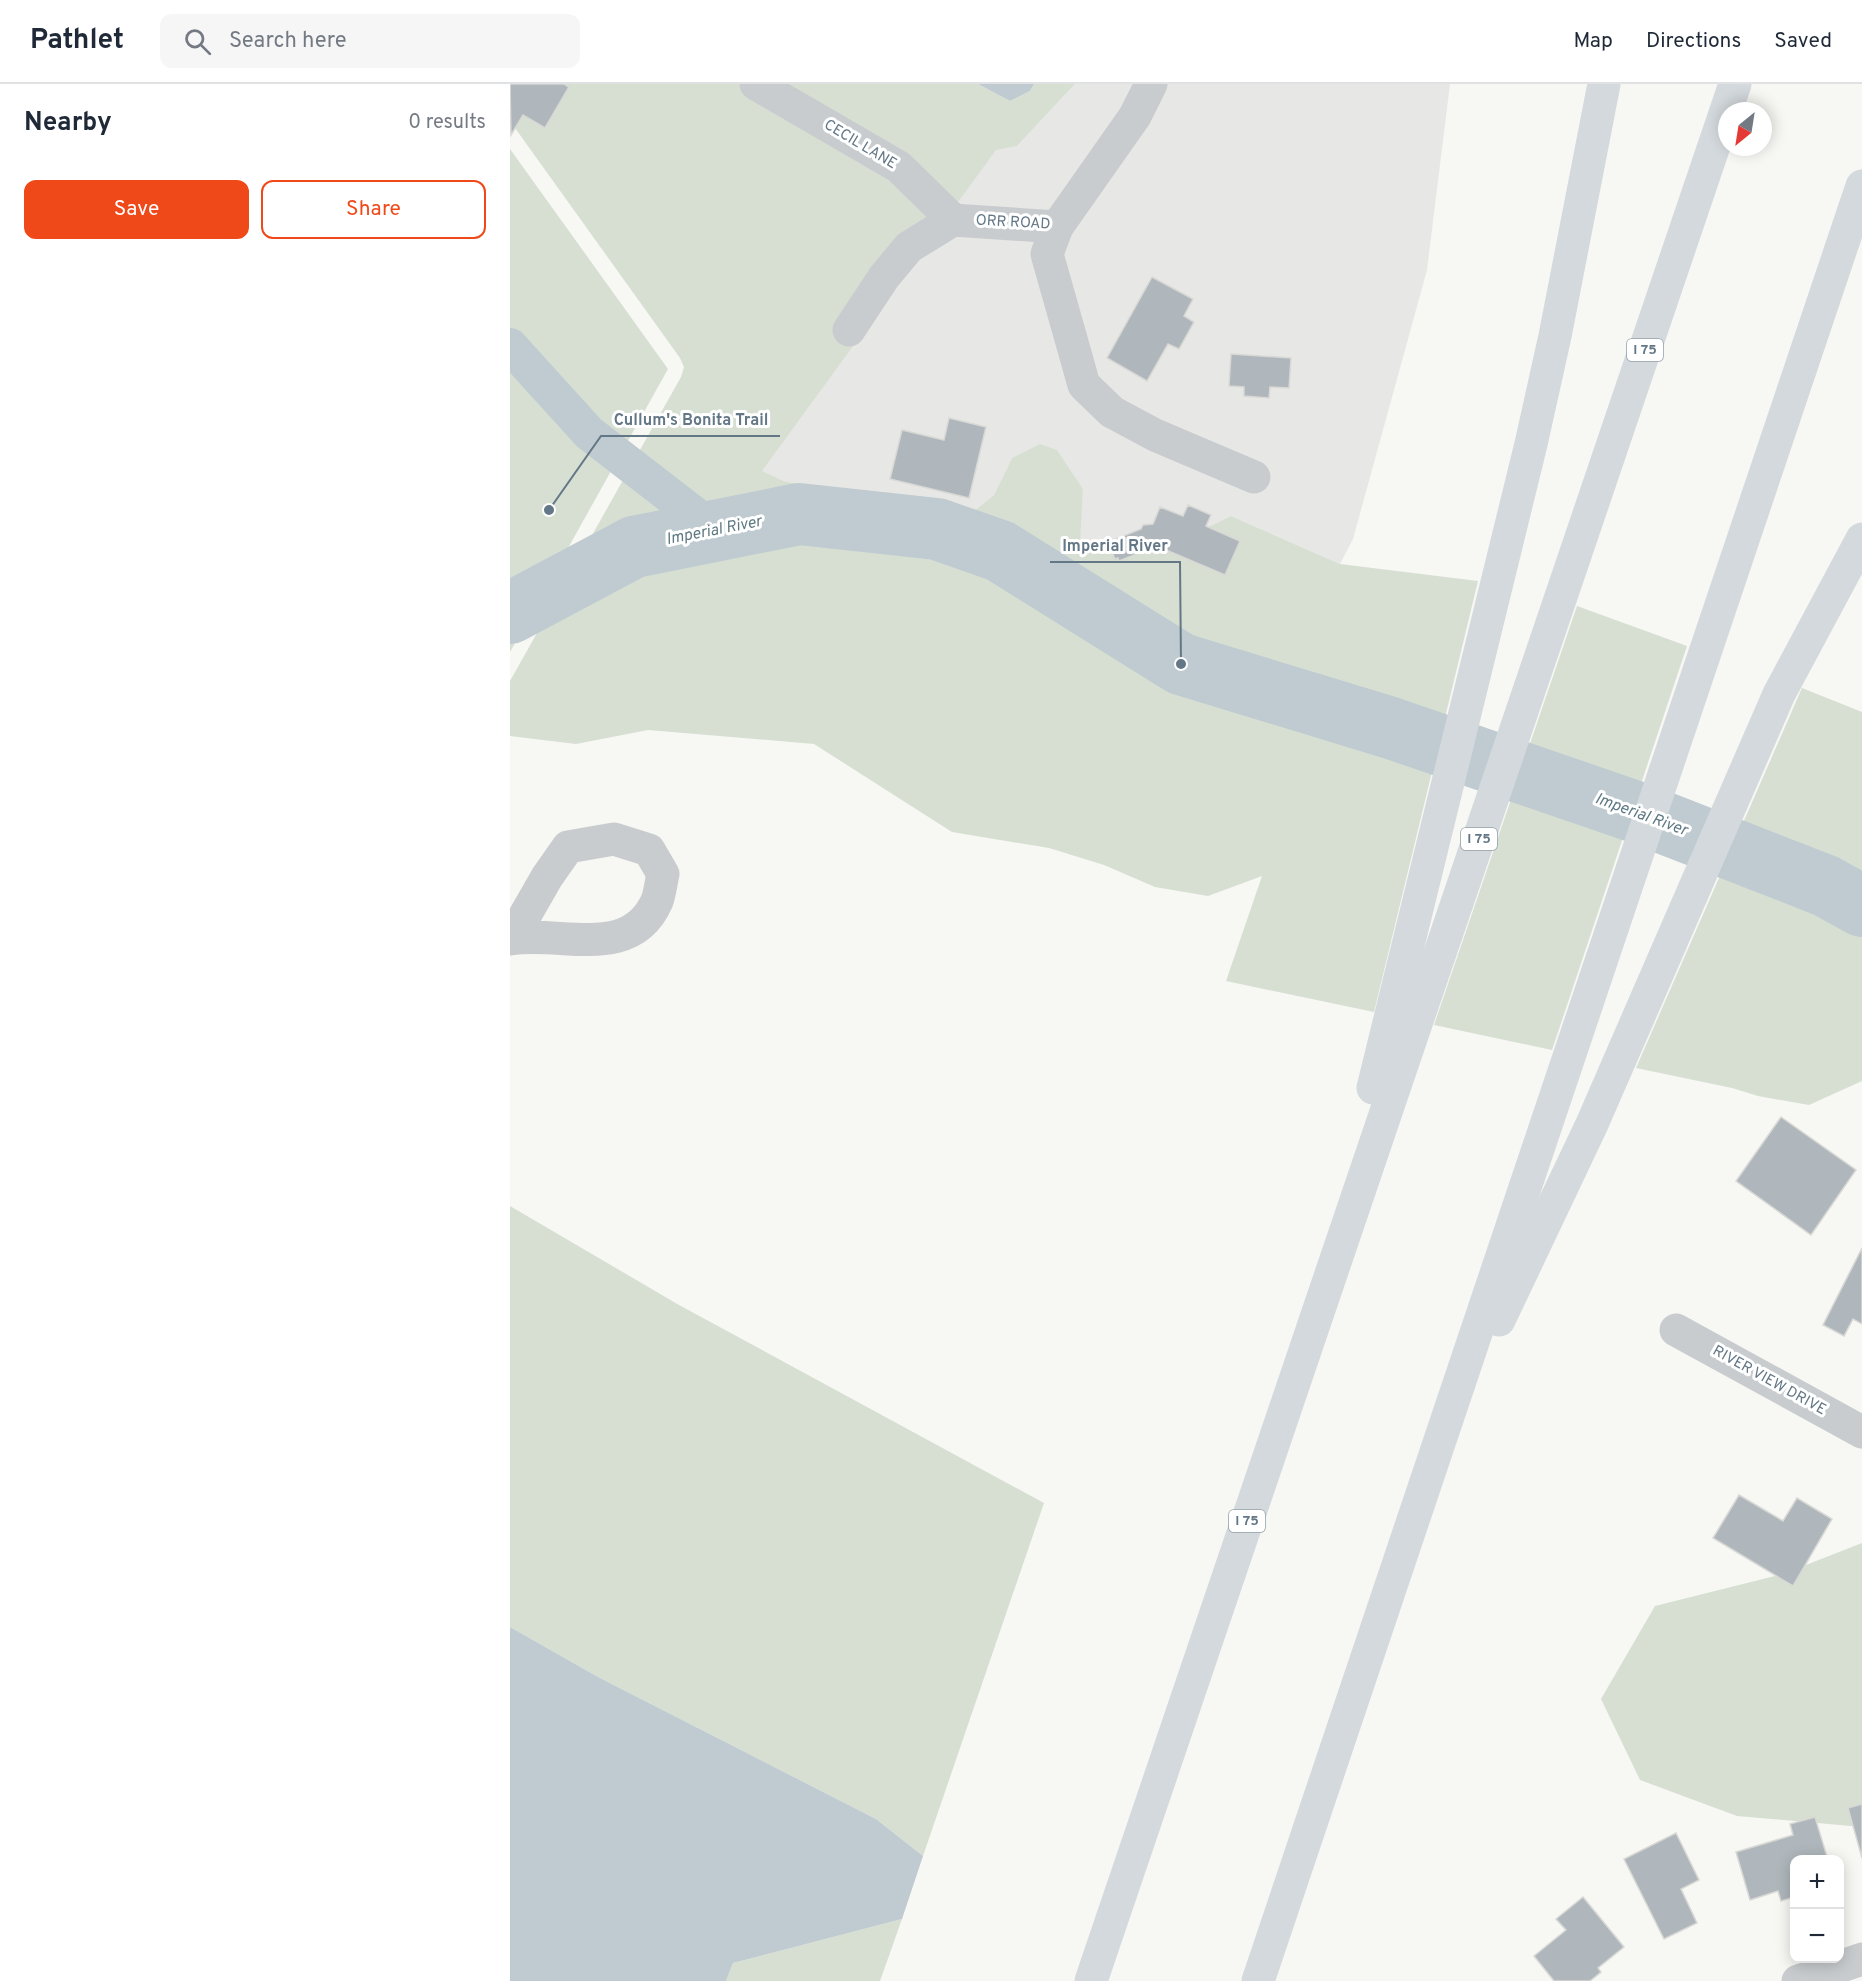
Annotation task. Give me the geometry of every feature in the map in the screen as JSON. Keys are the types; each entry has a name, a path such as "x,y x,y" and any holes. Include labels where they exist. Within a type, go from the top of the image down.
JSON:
{"highway":[{"path":"1393,1054 1492,599 1531,444 1555,336 1604,84"},
{"name":"I 75","path":"1091,1981 1310,1334 1393,1054 1555,616 1735,84"},
{"path":"1258,1981 1862,186"},
{"path":"1436,1454 1592,1124 1779,694 1862,538"}],"street":[{"name":"CECIL LANE","path":"756,84 899,167 953,220"},
{"name":"ORR ROAD","path":"849,330 884,277 909,247 953,220 1057,227 1135,116 1151,84"},
{"path":"1057,227 1047,254 1084,386 1112,412 1155,435 1254,477"},
{"name":"RIVER VIEW DRIVE","path":"1676,1330 1862,1432"},
{"path":"1798,1981 1862,1959"}],"shaded area":[{"path":"510,84 978,84 1010,101 1030,91 1034,84 1075,84 1017,146 996,150 762,471 784,481 810,487 866,493 900,507 933,516 969,515 994,495 1012,458 1040,444 1057,450 1083,489 1080,544 1132,552 1183,539 1231,516 1340,564 1478,581 1374,1012 1226,981 1262,876 1208,896 1155,887 1104,865 1049,848 952,832 814,744 648,730 576,744 510,736 510,681 681,377 684,367 680,358 510,121"},
{"path":"978,84 1034,84 1030,91 1010,101"},
{"path":"1075,84 1450,84 1427,270 1353,539 1340,564 1231,516 1183,539 1132,552 1079,544 1083,489 1012,458 994,495 969,515 933,516 900,507 866,493 810,487 784,481 761,471 996,149 1017,146"},
{"path":"510,149 668,369 510,652"},
{"path":"1577,606 1687,646 1552,1050 1434,1025"},
{"path":"1802,688 1862,712 1862,1081 1809,1105 1758,1096 1732,1088 1636,1068"},
{"path":"510,1206 679,1305 1044,1503 923,1856 876,1819 598,1677 510,1627"},
{"path":"1862,1543 1862,1827 1737,1816 1640,1780 1601,1699 1655,1606 1783,1574"},
{"path":"510,1627 598,1677 876,1819 923,1856 902,1919 733,1963 726,1981 510,1981"},
{"path":"902,1919 880,1981 726,1981 733,1963"}],"building":[{"path":"510,84 564,84 569,87 545,128 523,115 511,135"},
{"path":"1152,277 1193,299 1184,316 1194,322 1179,349 1168,344 1147,381 1107,358"},
{"path":"1231,354 1291,358 1289,388 1270,387 1269,398 1244,396 1244,387 1229,386"},
{"path":"949,418 986,427 969,498 890,479 902,430 944,440"},
{"path":"1188,505 1211,515 1206,526 1240,541 1225,575 1166,550 1163,555 1149,549 1119,561 1118,558 1115,559 1109,545 1112,544 1111,541 1141,529 1143,525 1153,524 1160,507 1183,516"},
{"path":"1781,1117 1856,1170 1811,1235 1736,1181"},
{"path":"1862,1248 1862,1324 1853,1319 1844,1336 1823,1325"},
{"path":"1739,1495 1783,1521 1797,1498 1832,1519 1793,1586 1713,1538"},
{"path":"1862,1804 1862,1858 1848,1808"},
{"path":"1815,1817 1826,1855 1790,1855 1790,1898 1781,1901 1778,1891 1750,1900 1736,1852 1793,1835 1790,1824"},
{"path":"1676,1833 1699,1880 1681,1889 1697,1923 1664,1939 1624,1859"},
{"path":"1583,1897 1624,1947 1598,1968 1601,1972 1590,1981 1554,1981 1534,1956 1566,1930 1556,1919"}],"waterway":[{"path":"510,346 589,433 716,531"},
{"name":"Imperial River","path":"510,613 634,547 799,514 937,529 1000,551 1181,664 1391,728 1636,812 1826,886 1862,906"}],"place":[{"name":"Cullum's Bonita Trail","path":"549,510"},
{"name":"Imperial River","path":"1181,664"}]}
